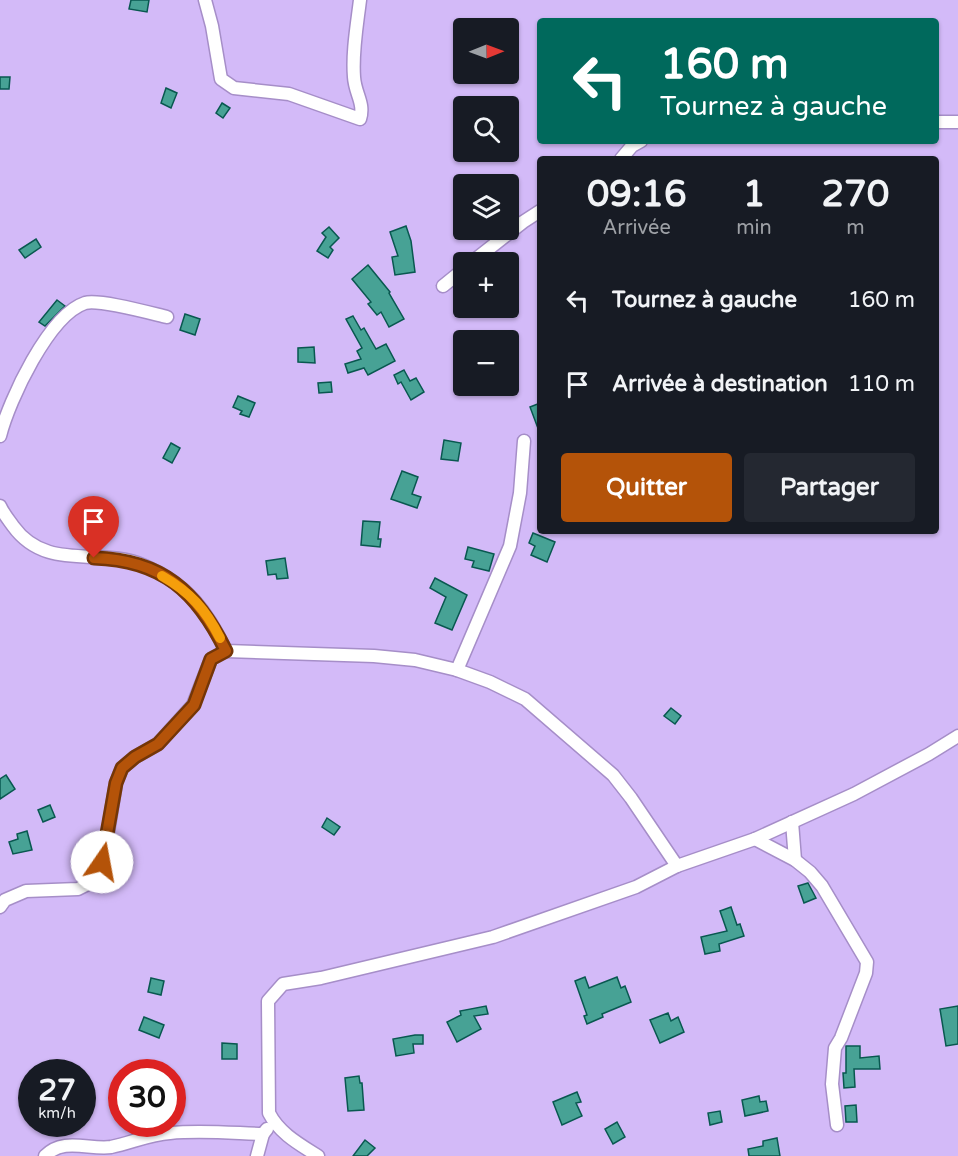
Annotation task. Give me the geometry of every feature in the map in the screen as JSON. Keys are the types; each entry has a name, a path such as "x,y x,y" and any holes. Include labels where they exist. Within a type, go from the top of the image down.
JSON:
{"street":[{"path":"205,0 221,79 234,88 289,94 360,119 363,108 356,92 354,77 360,0"},
{"path":"939,122 958,122"},
{"path":"624,156 636,144"},
{"path":"485,252 537,213"},
{"path":"443,286 453,278"},
{"path":"0,436 7,411 45,338 69,312 87,302 167,317"},
{"path":"457,670 510,546 520,493 524,441"},
{"path":"0,506 20,535 38,548 53,554 76,558 112,559 144,566 180,586 190,594 212,622 226,651"},
{"path":"2,900 26,891 78,889 90,883 102,862 116,783 122,768 135,757 158,744 194,705 211,659 226,651 374,656 415,660 457,670 490,682 525,699 606,768 631,798 677,866"},
{"path":"318,1156 286,1135 273,1122 268,1113 268,1001 282,984 350,972 493,937 636,887 677,866 755,839 854,794 958,736"},
{"path":"792,822 795,860"},
{"path":"755,839 795,860 810,872 822,886 867,962 862,984 835,1048 832,1084 837,1125"},
{"path":"257,1156 263,1134 273,1122"},
{"path":"45,1156 51,1150 62,1146 111,1147 135,1139 169,1133 263,1134"}],"building":[{"path":"131,0 149,0 147,12 129,9"},
{"path":"0,77 10,77 9,89 0,89"},
{"path":"166,88 177,93 171,108 161,103"},
{"path":"222,103 230,108 223,118 216,113"},
{"path":"406,226 411,241 415,272 395,275 392,257 398,256 390,232"},
{"path":"329,227 339,238 330,247 333,250 328,258 317,251 326,237 322,233"},
{"path":"36,239 41,247 25,258 19,250"},
{"path":"368,265 390,292 404,319 389,327 381,312 377,315 368,304 371,302 352,279"},
{"path":"57,300 65,306 45,326 39,322"},
{"path":"185,314 200,319 195,335 180,330"},
{"path":"353,316 361,330 364,328 376,349 386,344 395,361 368,375 364,368 348,373 345,364 361,359 357,351 362,348 346,319"},
{"path":"314,347 315,363 298,362 298,348"},
{"path":"404,370 410,381 416,378 424,392 411,400 401,382 398,384 394,375"},
{"path":"331,382 332,392 319,393 318,383"},
{"path":"238,396 255,403 249,417 240,414 242,411 233,407"},
{"path":"537,404 537,426 530,407"},
{"path":"444,440 461,443 458,461 441,459"},
{"path":"171,443 180,448 172,463 163,458"},
{"path":"402,471 418,477 412,494 421,497 417,508 391,499"},
{"path":"363,521 380,522 378,539 381,539 380,547 361,545"},
{"path":"533,533 555,542 547,562 531,555 535,546 529,543"},
{"path":"468,547 494,554 489,571 472,567 474,561 465,559"},
{"path":"285,558 288,578 277,579 276,574 268,575 266,561"},
{"path":"435,578 467,595 452,630 435,623 446,597 430,588"},
{"path":"671,708 681,716 675,724 664,716"},
{"path":"6,775 15,789 0,799 0,779"},
{"path":"50,805 55,817 43,822 38,810"},
{"path":"327,818 340,827 334,835 322,827"},
{"path":"27,831 32,850 13,854 9,842 18,839 17,834"},
{"path":"808,883 816,898 804,903 798,886"},
{"path":"731,907 737,925 740,924 744,936 719,944 720,951 705,954 701,937 727,931 720,911"},
{"path":"585,977 589,988 617,977 621,988 625,986 631,1002 602,1014 603,1017 587,1024 584,1016 587,1015 575,981"},
{"path":"151,978 164,981 161,995 148,992"},
{"path":"486,1006 488,1014 474,1016 481,1029 457,1042 447,1022 461,1015 460,1011"},
{"path":"958,1006 958,1044 946,1046 940,1009"},
{"path":"668,1013 671,1021 678,1017 684,1032 660,1043 650,1020"},
{"path":"144,1017 164,1025 159,1038 139,1030"},
{"path":"423,1035 423,1044 413,1044 414,1053 396,1056 393,1039"},
{"path":"222,1043 237,1044 237,1059 222,1059"},
{"path":"846,1046 860,1046 860,1058 879,1056 880,1069 854,1069 855,1087 844,1088 843,1073 846,1073"},
{"path":"359,1076 360,1083 362,1083 364,1110 348,1111 345,1078"},
{"path":"577,1092 581,1102 576,1103 582,1116 562,1125 553,1102"},
{"path":"759,1096 760,1102 766,1101 768,1111 745,1116 742,1100"},
{"path":"856,1105 857,1122 846,1122 845,1106"},
{"path":"720,1111 722,1122 710,1125 708,1113"},
{"path":"617,1122 625,1137 613,1144 605,1129"},
{"path":"777,1138 780,1156 749,1156 748,1149 763,1146 763,1141"},
{"path":"365,1140 375,1148 367,1156 353,1156"}],"slow traffic":[{"path":"162,576 190,594 212,622 220,638"}],"route":[{"path":"94,558 112,559 144,566 180,586 190,594 212,622 226,651 211,659 194,705 158,744 135,757 122,768 116,783 102,862"}]}
